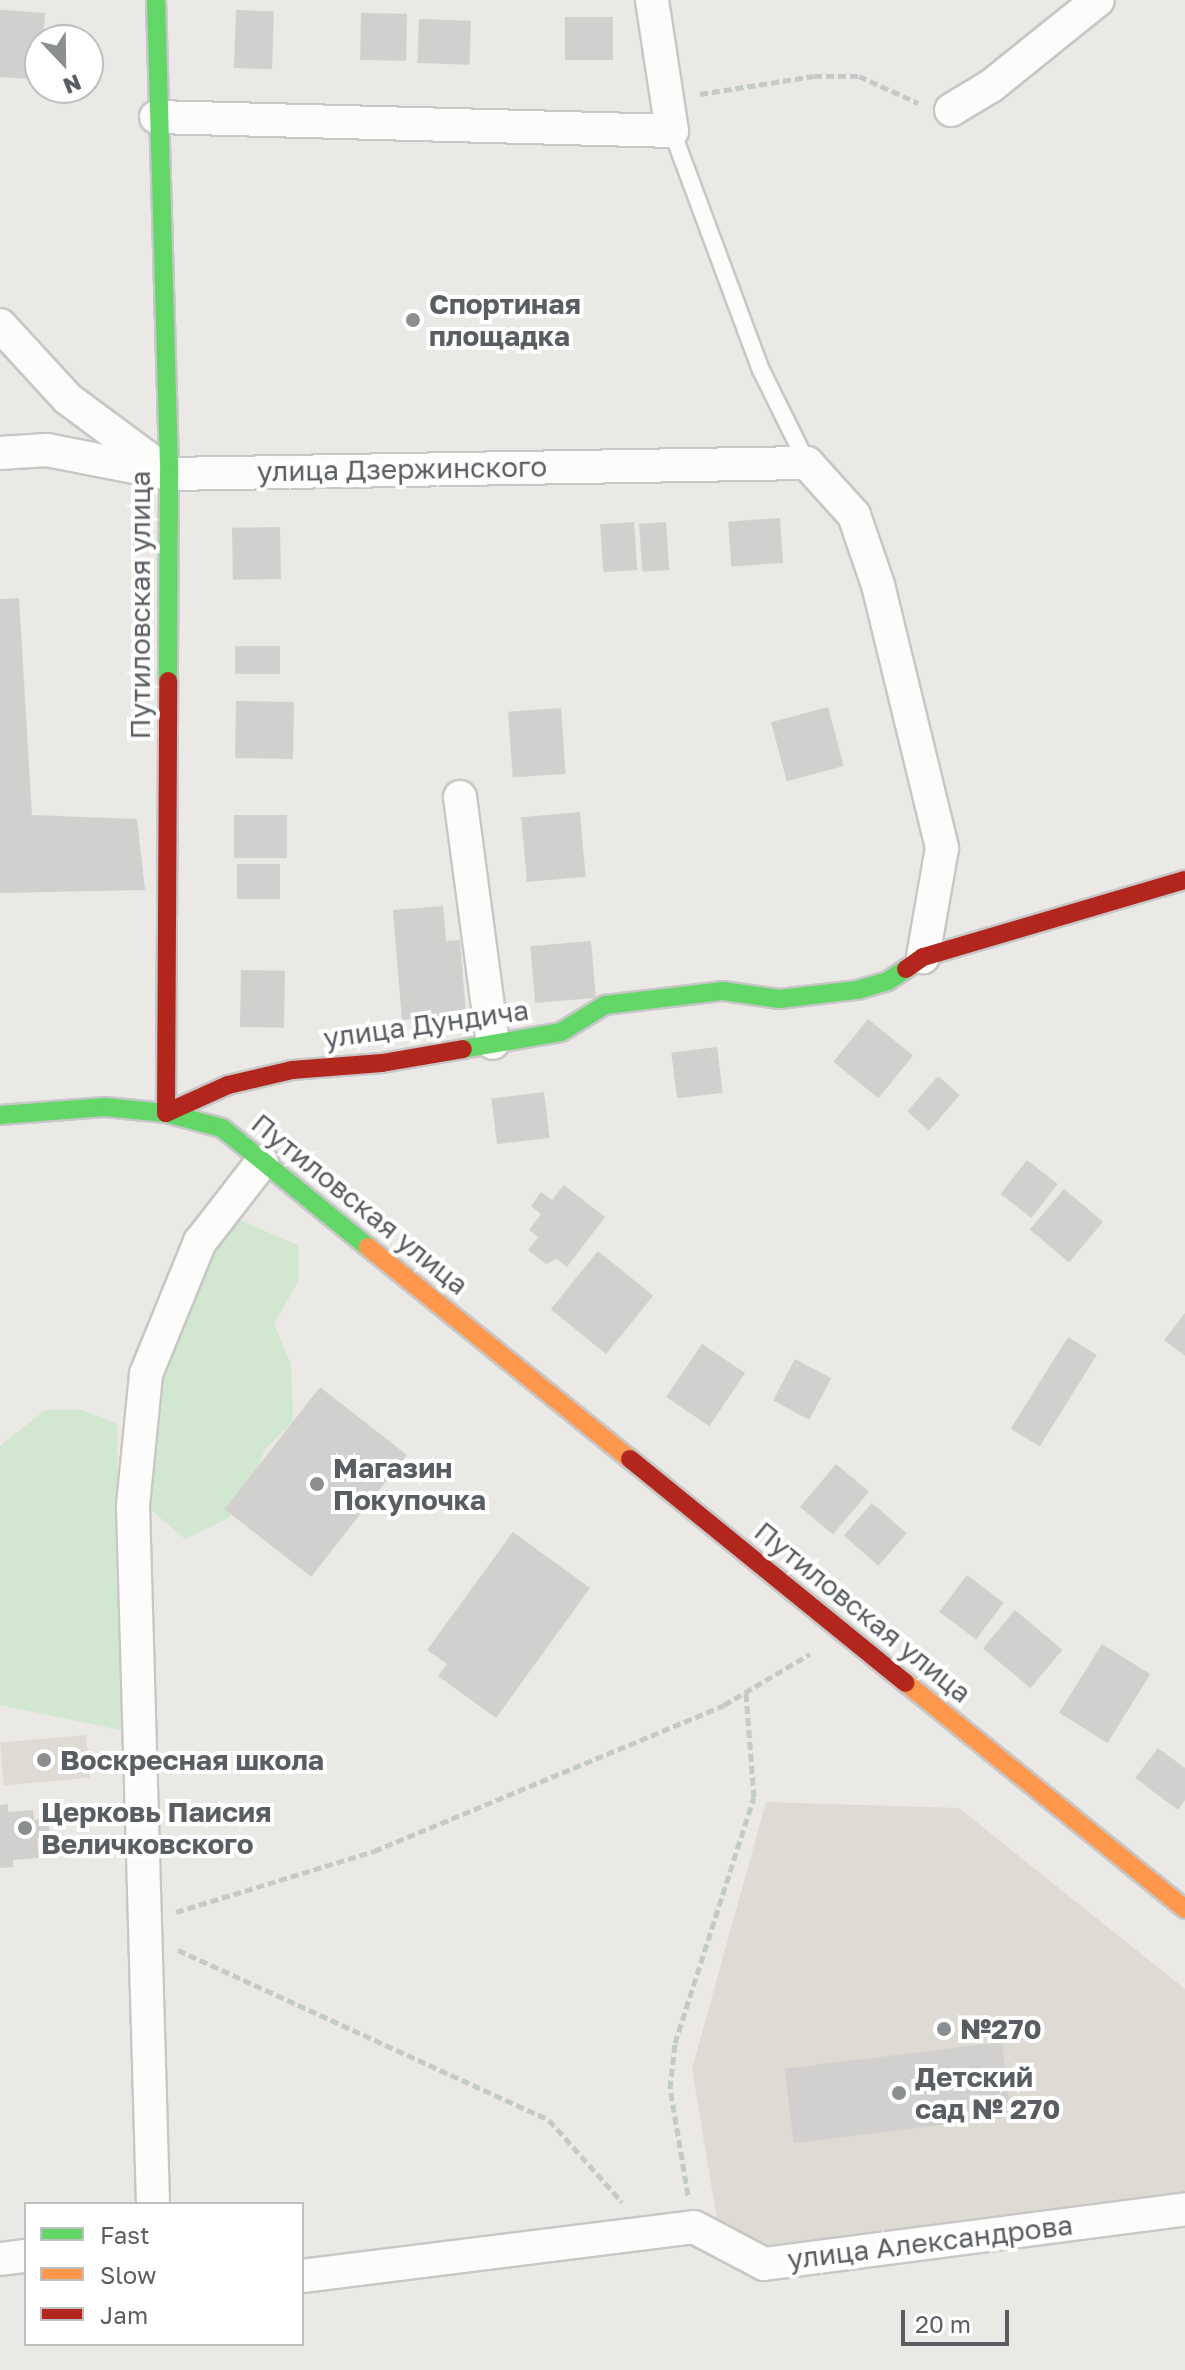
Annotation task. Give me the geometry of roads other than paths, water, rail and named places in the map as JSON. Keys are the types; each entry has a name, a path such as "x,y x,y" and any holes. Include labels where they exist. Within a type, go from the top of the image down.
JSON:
{"street":[{"name":"Путиловская улица","path":"156,0 156,117 169,474 166,1113 222,1128 1185,1909"},
{"path":"156,117 670,115 652,0"},
{"path":"951,110 991,86 1098,0"},
{"path":"0,325 68,399 169,474"},
{"name":"улица Дзержинского","path":"0,453 47,450 169,474 807,463"},
{"path":"807,463 854,515 878,585 942,848 923,957"},
{"path":"460,797 493,1043"},
{"name":"улица Дундича","path":"0,1115 105,1107 166,1113 228,1085 292,1070 382,1063 561,1032 605,1005 664,995 723,991 779,999 857,990 888,981 923,957 1185,880"},
{"path":"153,2202 148,1928 133,1505 146,1374 200,1242 262,1162"},
{"name":"улица Александрова","path":"304,2276 694,2227 764,2264 1185,2209"},
{"path":"0,2259 24,2256"}],"lane":[{"path":"670,115 761,370 807,463"}],"place":[{"name":"Спортиная площадка","path":"413,320"},
{"name":"Магазин Покупочка","path":"317,1484"},
{"name":"Воскресная школа","path":"44,1760"},
{"name":"Церковь Паисия Величковского","path":"25,1828"},
{"name":"№270","path":"944,2029"},
{"name":"Детский сад № 270","path":"899,2093"}]}
